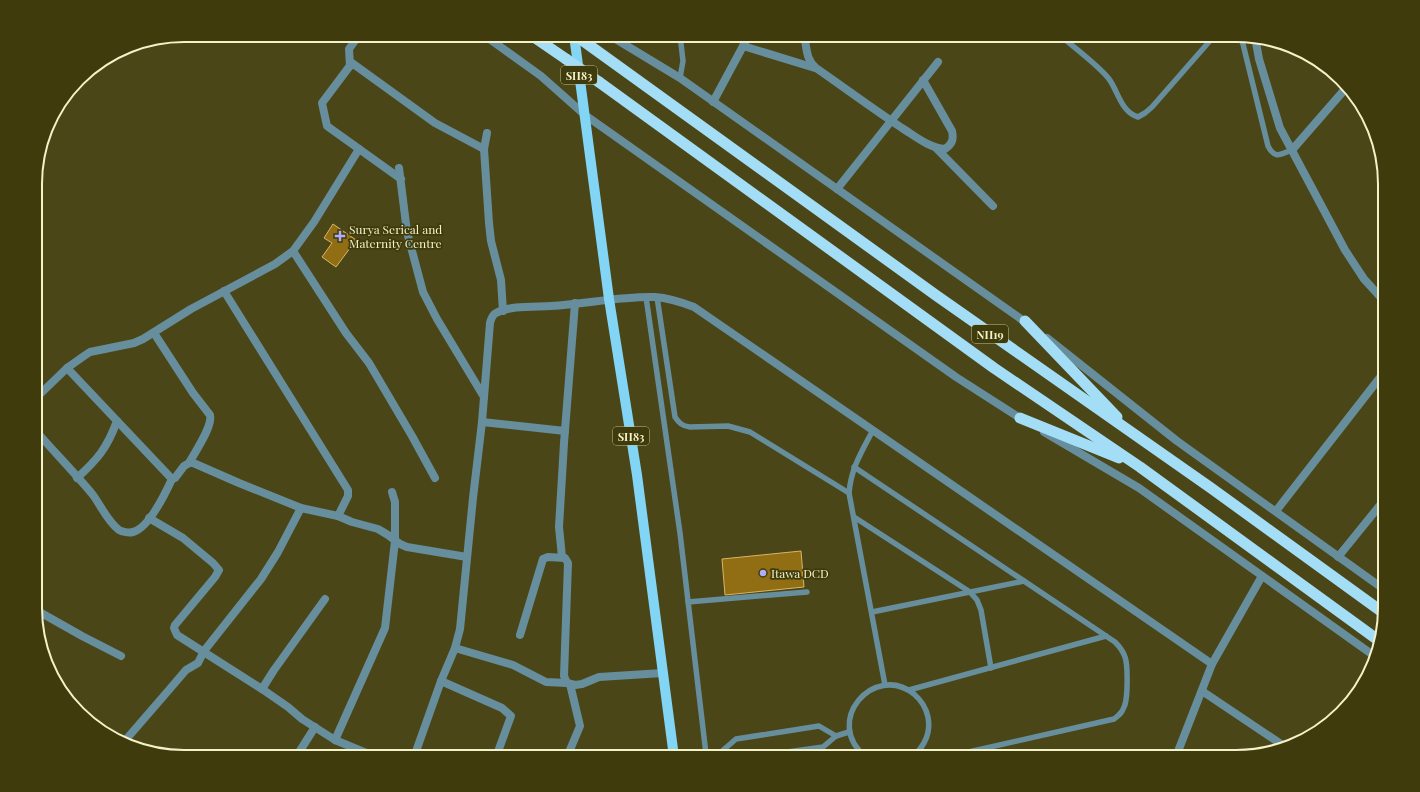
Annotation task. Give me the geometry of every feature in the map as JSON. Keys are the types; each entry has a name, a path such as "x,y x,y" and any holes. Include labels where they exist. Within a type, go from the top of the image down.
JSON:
{"highway":[{"name":"NH19","path":"541,42 599,82 994,368 1140,467 1375,638"},
{"name":"NH19","path":"584,42 937,296 1135,434 1378,609"},
{"path":"1025,321 1135,434"},
{"path":"1020,418 1140,467"}],"main road":[{"name":"SH83","path":"575,42 609,299 637,476 673,750"}],"street":[{"path":"350,66 349,50 354,42"},
{"path":"494,42 541,76 585,115 956,377 1020,418 1139,488 1370,654"},
{"path":"621,42 680,78 1025,321 1177,441 1378,585"},
{"path":"713,102 745,42"},
{"path":"806,42 807,56 810,63 816,68 928,145 938,149 945,149 954,139 952,131 923,80"},
{"path":"1256,43 1276,118 1290,151 1346,250 1364,279 1378,294"},
{"path":"743,46 816,68"},
{"path":"837,189 938,62"},
{"path":"401,179 328,126 322,103 352,63 435,123 484,149"},
{"path":"1290,151 1344,91"},
{"path":"487,133 484,149 489,223 491,241 501,280 503,311"},
{"path":"42,392 67,368 90,352 134,343 154,333 224,291 275,264 293,251 314,222 359,149"},
{"path":"938,149 993,206"},
{"path":"399,168 408,232 423,292 448,338 484,397"},
{"path":"293,251 346,333 369,363 435,478"},
{"path":"224,291 348,490 348,496 338,516"},
{"path":"416,750 441,681 455,648 460,629 482,422 490,323 493,315 503,311 524,307 552,306 609,299 657,297 676,300 694,307 1212,664"},
{"path":"562,557 559,527 575,303"},
{"path":"42,438 93,495 120,531 134,532 144,526 172,479 175,478 189,462 209,427 211,419 154,333"},
{"path":"67,368 172,479"},
{"path":"1276,512 1378,380"},
{"path":"77,478 103,451 117,421"},
{"path":"482,422 565,431"},
{"path":"189,462 195,463 239,483 301,508 338,516 352,522 378,529 395,541 407,547 467,557"},
{"path":"335,740 386,628 395,541 395,502 392,492"},
{"path":"127,738 186,670 198,662 204,651 261,579 278,552 301,508"},
{"path":"1338,557 1378,508"},
{"path":"149,518 183,538 213,563 219,570 215,577 181,616 174,628 178,635 262,689 302,719 335,740 359,750"},
{"path":"520,635 544,558 562,557 567,560 568,563 564,676 568,684 580,726 570,750"},
{"path":"1178,750 1212,664 1262,576"},
{"path":"262,689 325,598"},
{"path":"42,613 121,656"},
{"path":"455,648 513,666 546,682 582,684 599,677 663,673"},
{"path":"441,681 502,708 511,716 499,750"},
{"path":"1202,691 1279,743"},
{"path":"300,750 315,727"}],"lane":[{"path":"680,78 682,61 681,42"},
{"path":"1068,42 1103,72 1113,86 1126,110 1132,115 1138,117 1152,107 1209,42"},
{"path":"1242,42 1268,146 1271,152 1279,155 1290,151"},
{"path":"646,297 680,533 706,750"},
{"path":"657,297 675,417 679,423 690,427 728,426 750,432 849,493"},
{"path":"873,430 854,467 850,480 849,493 886,685"},
{"path":"854,467 1106,636 1121,648 1126,658 1127,670 1125,705 1121,713 1114,719 977,750"},
{"path":"854,517 970,592 977,600 981,610 991,668"},
{"path":"872,612 1024,581"},
{"path":"688,602 807,592"},
{"path":"909,690 1106,636"},
{"path":"858,750 849,732 851,714 856,703 864,694 874,688 886,685 897,686 909,690 920,698 927,710 929,724 927,738 920,750"},
{"path":"723,750 736,739 819,726 836,736"},
{"path":"801,750 823,747 836,736 849,732"}],"building":[{"path":"333,224 356,240 336,267 322,257 332,243 324,238"},
{"name":"Itawa DCD","path":"801,551 804,587 725,595 722,559"}],"place":[{"name":"Surya Serical and Maternity Centre","path":"340,236"},
{"name":"Itawa DCD","path":"763,573"}]}
